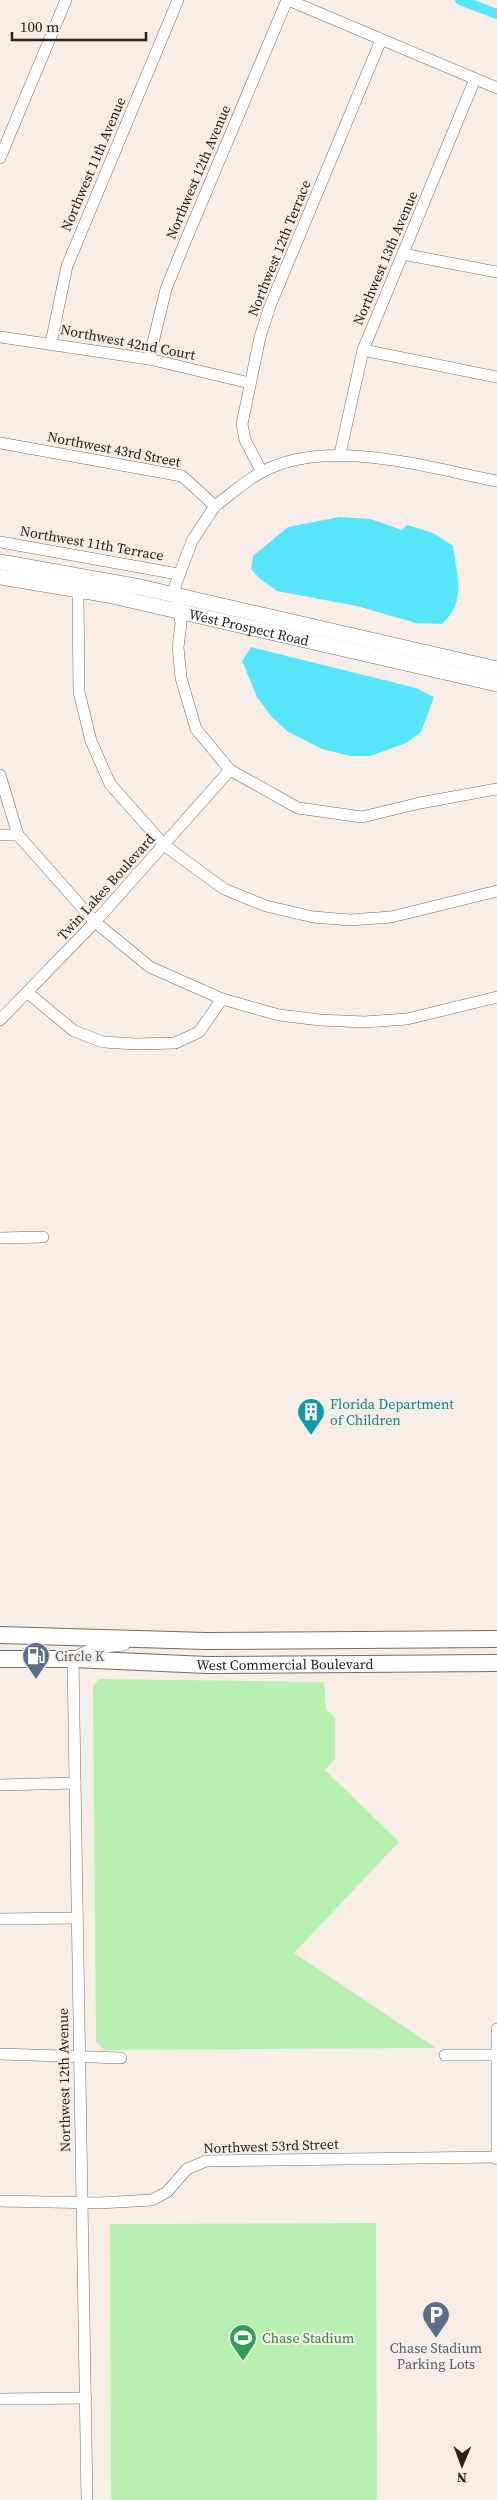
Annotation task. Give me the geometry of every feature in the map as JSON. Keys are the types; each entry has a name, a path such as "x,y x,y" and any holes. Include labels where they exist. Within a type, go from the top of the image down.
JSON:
{"highway":[{"name":"West Commercial Boulevard","path":"0,1635 178,1640 497,1639"},
{"path":"0,1650 38,1650 41,1648 45,1636"},
{"name":"West Commercial Boulevard","path":"0,1659 73,1659 207,1665 497,1663"}],"main road":[{"name":"West Prospect Road","path":"0,562 89,577 497,670"},
{"name":"West Prospect Road","path":"0,577 78,590 179,611 497,684"}],"street":[{"path":"0,158 66,0"},
{"name":"Northwest 11th Avenue","path":"51,343 67,266 178,0"},
{"path":"288,0 497,88"},
{"name":"Northwest 12th Avenue","path":"149,359 166,290 288,0"},
{"name":"Northwest 12th Terrace","path":"262,472 245,440 242,424 250,383 270,306 381,40"},
{"name":"Northwest 13th Avenue","path":"340,454 363,350 475,79"},
{"path":"403,254 497,272"},
{"name":"Northwest 42nd Court","path":"0,337 51,343 149,359 250,383"},
{"path":"363,350 497,377"},
{"name":"Northwest 43rd Street","path":"0,443 182,476 215,506"},
{"path":"497,482 380,459 340,454 301,458 262,472 215,506 192,541 174,586 181,624 178,647 181,678 196,729 230,770 298,808 362,817 420,803 497,789"},
{"name":"Northwest 11th Terrace","path":"0,542 178,574"},
{"path":"78,590 78,692 91,741 110,784 164,845 224,889 266,906 313,917 350,920 391,917 497,891"},
{"name":"Twin Lakes Boulevard","path":"0,1020 95,922 230,770"},
{"path":"0,775 18,835 95,922 150,967 222,999 279,1016 364,1022 407,1019 497,997"},
{"path":"0,835 18,835"},
{"path":"28,993 74,1031 103,1042 136,1044 175,1043 199,1032 222,999"},
{"path":"0,1238 42,1237"},
{"name":"West Commercial Boulevard","path":"73,1659 82,1652 98,1647 178,1640"},
{"name":"Northwest 12th Avenue","path":"73,1659 78,2056 87,2500"},
{"path":"0,1785 75,1783"},
{"path":"0,1919 76,1918"},
{"path":"497,2029 497,2158"},
{"path":"0,2054 121,2058"},
{"path":"446,2055 496,2055"},
{"name":"Northwest 53rd Street","path":"0,2201 81,2201 99,2203 152,2200 167,2192 187,2169 206,2161 497,2158"},
{"path":"0,2399 86,2398"}],"green space":[{"path":"99,1679 324,1682 326,1709 335,1718 335,1759 325,1770 399,1842 294,1953 436,2048 104,2050 96,2041 93,1687"},
{"name":"Chase Stadium","path":"376,2223 377,2500 111,2500 110,2224"}],"water":[{"path":"339,517 370,519 402,530 407,525 433,533 453,546 458,578 458,597 450,615 442,624 416,623 357,606 277,591 260,579 251,569 253,556 288,527"},
{"path":"251,647 416,688 434,697 421,732 406,743 370,756 350,756 322,749 287,731 271,716 257,697 242,661"}],"waterway":[{"path":"460,0 497,14"}],"place":[{"name":"Florida Department of Children","path":"311,1436"},
{"name":"Circle K","path":"36,1680"},
{"name":"Chase Stadium Parking Lots","path":"436,2339"},
{"name":"Chase Stadium","path":"243,2362"}]}
